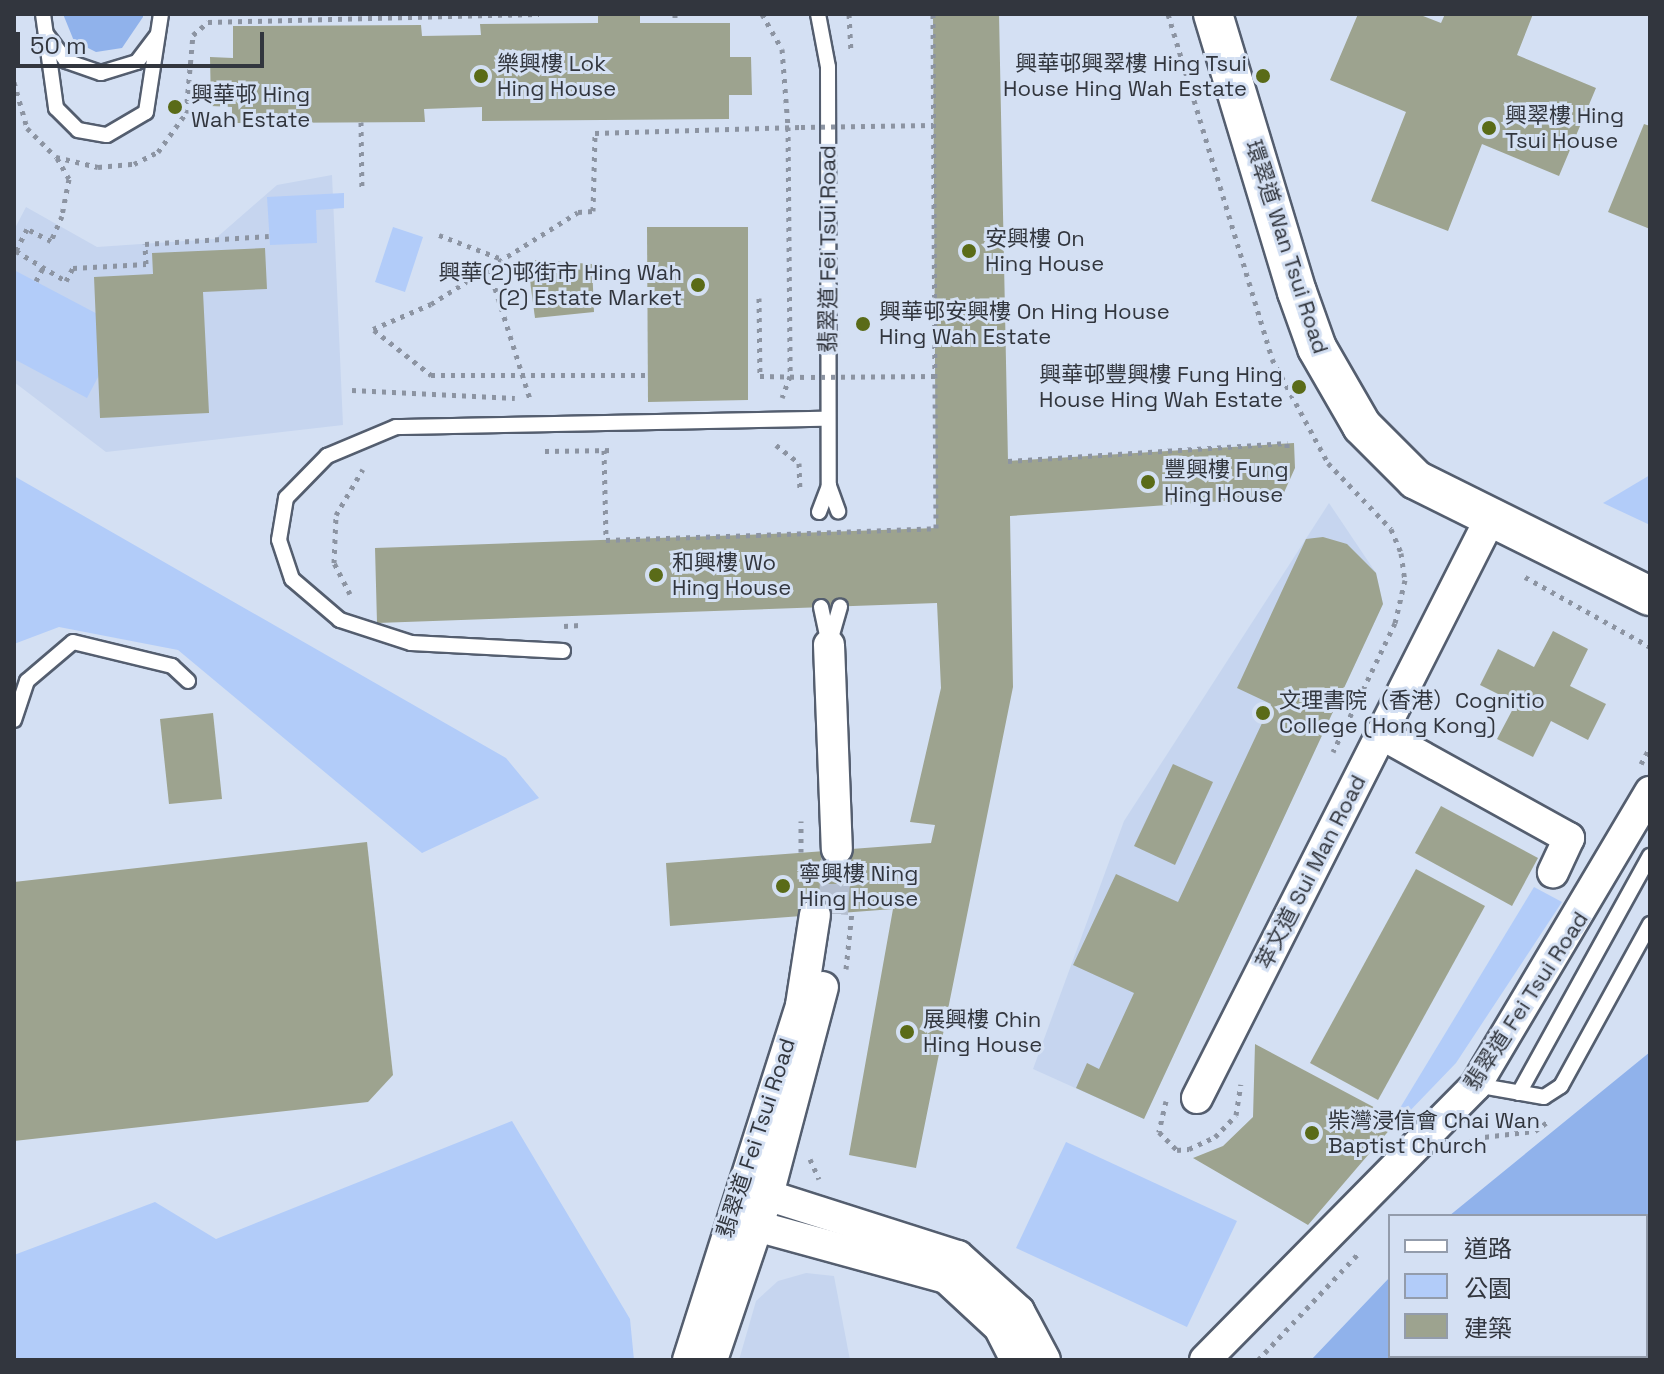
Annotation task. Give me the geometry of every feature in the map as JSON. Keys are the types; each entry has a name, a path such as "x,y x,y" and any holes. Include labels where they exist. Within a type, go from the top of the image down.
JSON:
{"street":[{"name":"環翠道 Wan Tsui Road","path":"1213,14 1297,292 1337,389 1395,462 1490,519 1650,596"},
{"name":"萃文道 Sui Man Road","path":"1182,1098 1381,734 1490,519"},
{"path":"828,840 829,645"},
{"path":"1381,734 1575,828 1553,872"},
{"name":"翡翠道 Fei Tsui Road","path":"1205,1360 1476,1085 1643,783"},
{"name":"翡翠道 Fei Tsui Road","path":"688,1360 743,1222 768,1195 811,1044 824,914 801,1005 739,1186 743,1222 712,1360"},
{"path":"739,1186 958,1256 1019,1311 1045,1360"},
{"path":"743,1222 946,1278 999,1327 1016,1360"}],"lane":[{"path":"43,14 56,108 78,130 107,135 146,112 161,14"},
{"name":"翡翠道 Fei Tsui Road","path":"818,14 828,67 829,486 838,511"},
{"path":"44,30 66,61 101,73 137,62 159,31"},
{"path":"563,651 411,643 340,620 292,579 279,540 286,498 327,456 396,427 828,419"},
{"name":"翡翠道 Fei Tsui Road","path":"819,512 829,486"},
{"path":"821,607 829,645"},
{"path":"829,645 840,607"},
{"path":"14,720 27,681 73,642 172,666 188,681"},
{"path":"1519,1093 1650,856"},
{"path":"1476,1085 1544,1097 1561,1086 1650,924"}],"path":[{"path":"56,157 98,167 158,152 186,113 193,35 208,22 539,14"},
{"path":"675,14 675,23"},
{"path":"762,14 782,49 788,127 790,376"},
{"path":"604,450 606,540 936,528 933,14"},
{"path":"1168,14 1272,359 1328,463 1391,529 1401,553 1405,580 1395,623 1326,767"},
{"path":"14,82 27,128 56,157 69,179 62,216 51,241 27,229 16,251 43,268 66,281 73,268 146,264 145,244 269,236"},
{"path":"361,122 362,191"},
{"path":"648,375 431,375 373,329 489,269 578,212 593,211 595,133 933,125"},
{"path":"439,235 503,260"},
{"path":"36,281 43,268"},
{"path":"489,269 525,374 530,399"},
{"path":"759,298 760,376 935,376"},
{"path":"763,441 799,463 801,506"},
{"path":"1008,461 1287,443 1287,453"},
{"path":"1270,444 1270,454"},
{"path":"528,451 620,449"},
{"path":"359,607 334,563 336,515 350,481 368,463"},
{"path":"1509,569 1650,647"},
{"path":"549,626 580,625"},
{"path":"1643,783 1650,747"},
{"path":"1182,1098 1159,1132 1177,1150 1189,1149 1236,1115 1240,1073"},
{"path":"1258,1360 1370,1242"}],"shaded area":[{"path":"63,14 143,14 143,17 122,48 96,52 74,41"},
{"path":"332,175 343,425 106,452 14,382 14,230 26,207 97,247 215,239 277,185"},
{"name":"文理書院（香港）Cognitio College (Hong Kong)","path":"1329,503 1376,573 1383,604 1144,1119 1033,1069 1124,821"},
{"path":"1650,1052 1650,1360 1311,1360 1388,1279 1388,1358 1648,1358 1648,1214 1451,1214"},
{"path":"806,1273 834,1276 850,1360 739,1360 756,1301 778,1281"}],"green space":[{"path":"344,193 344,208 316,210 317,243 270,245 267,197"},
{"path":"393,227 423,237 405,292 375,282"},
{"path":"14,270 124,328 87,398 14,359"},
{"path":"1650,475 1650,525 1603,503"},
{"path":"14,476 506,758 539,798 422,853 178,650 59,627 14,644"},
{"path":"1534,887 1562,902 1456,1063 1404,1117 1397,1113"},
{"path":"512,1121 630,1319 634,1360 14,1360 14,1255 155,1202 216,1239"},
{"path":"1066,1142 1237,1221 1187,1327 1016,1248"}],"building":[{"name":"樂興樓 Lok Hing House","path":"598,14 640,14 640,23 730,23 730,57 751,57 752,95 729,95 729,119 482,121 482,107 424,109 425,122 232,123 232,107 211,106 210,57 233,58 233,26 421,25 422,36 481,35 480,24 598,23"},
{"path":"933,14 999,14 1008,461 1294,443 1295,468 1282,497 1010,516 1013,687 916,1168 849,1155 893,909 670,926 666,863 931,843 935,825 910,822 941,688 937,603 377,623 375,548 936,528"},
{"name":"興翠樓 Hing Tsui House","path":"1358,14 1418,14 1441,23 1445,14 1533,14 1517,55 1596,88 1559,176 1482,144 1448,231 1371,201 1406,112 1330,80"},
{"path":"1644,124 1650,126 1650,229 1608,212"},
{"name":"興華(2)邨街市 Hing Wah (2) Estate Market","path":"647,227 748,227 748,400 648,402"},
{"path":"265,248 267,289 203,292 209,413 100,418 94,277 153,274 152,253"},
{"path":"533,260 592,264 594,312 535,318 528,266"},
{"name":"文理書院（香港）Cognitio College (Hong Kong)","path":"1323,537 1347,544 1376,573 1383,604 1144,1119 1076,1088 1087,1063 1099,1069 1134,993 1073,965 1116,874 1178,902 1271,704 1237,688 1306,539"},
{"path":"1553,631 1588,649 1570,686 1606,704 1588,740 1551,721 1533,757 1497,739 1516,703 1480,685 1498,649 1534,667"},
{"path":"213,713 222,799 169,804 160,719"},
{"path":"1173,764 1213,782 1175,865 1134,846"},
{"path":"1441,806 1538,858 1512,906 1415,853"},
{"path":"367,842 393,1075 368,1102 14,1141 14,882"},
{"path":"1416,869 1485,906 1378,1100 1310,1063"},
{"name":"柴灣浸信會 Chai Wan Baptist Church","path":"1255,1044 1398,1120 1308,1225 1193,1158 1223,1146 1253,1117"}],"tunnel":[{"path":"833,914 837,849"}],"place":[{"name":"樂興樓 Lok Hing House","path":"481,76"},
{"name":"興華邨興翠樓 Hing Tsui House Hing Wah Estate","path":"1263,76"},
{"name":"興華邨 Hing Wah Estate","path":"175,107"},
{"name":"興翠樓 Hing Tsui House","path":"1489,128"},
{"name":"安興樓 On Hing House","path":"969,251"},
{"name":"興華(2)邨街市 Hing Wah (2) Estate Market","path":"698,285"},
{"name":"興華邨安興樓 On Hing House Hing Wah Estate","path":"863,324"},
{"name":"興華邨豐興樓 Fung Hing House Hing Wah Estate","path":"1299,387"},
{"name":"豐興樓 Fung Hing House","path":"1148,482"},
{"name":"和興樓 Wo Hing House","path":"656,575"},
{"name":"文理書院（香港）Cognitio College (Hong Kong)","path":"1263,713"},
{"name":"寧興樓 Ning Hing House","path":"783,886"},
{"name":"展興樓 Chin Hing House","path":"907,1032"},
{"name":"柴灣浸信會 Chai Wan Baptist Church","path":"1312,1133"}]}
